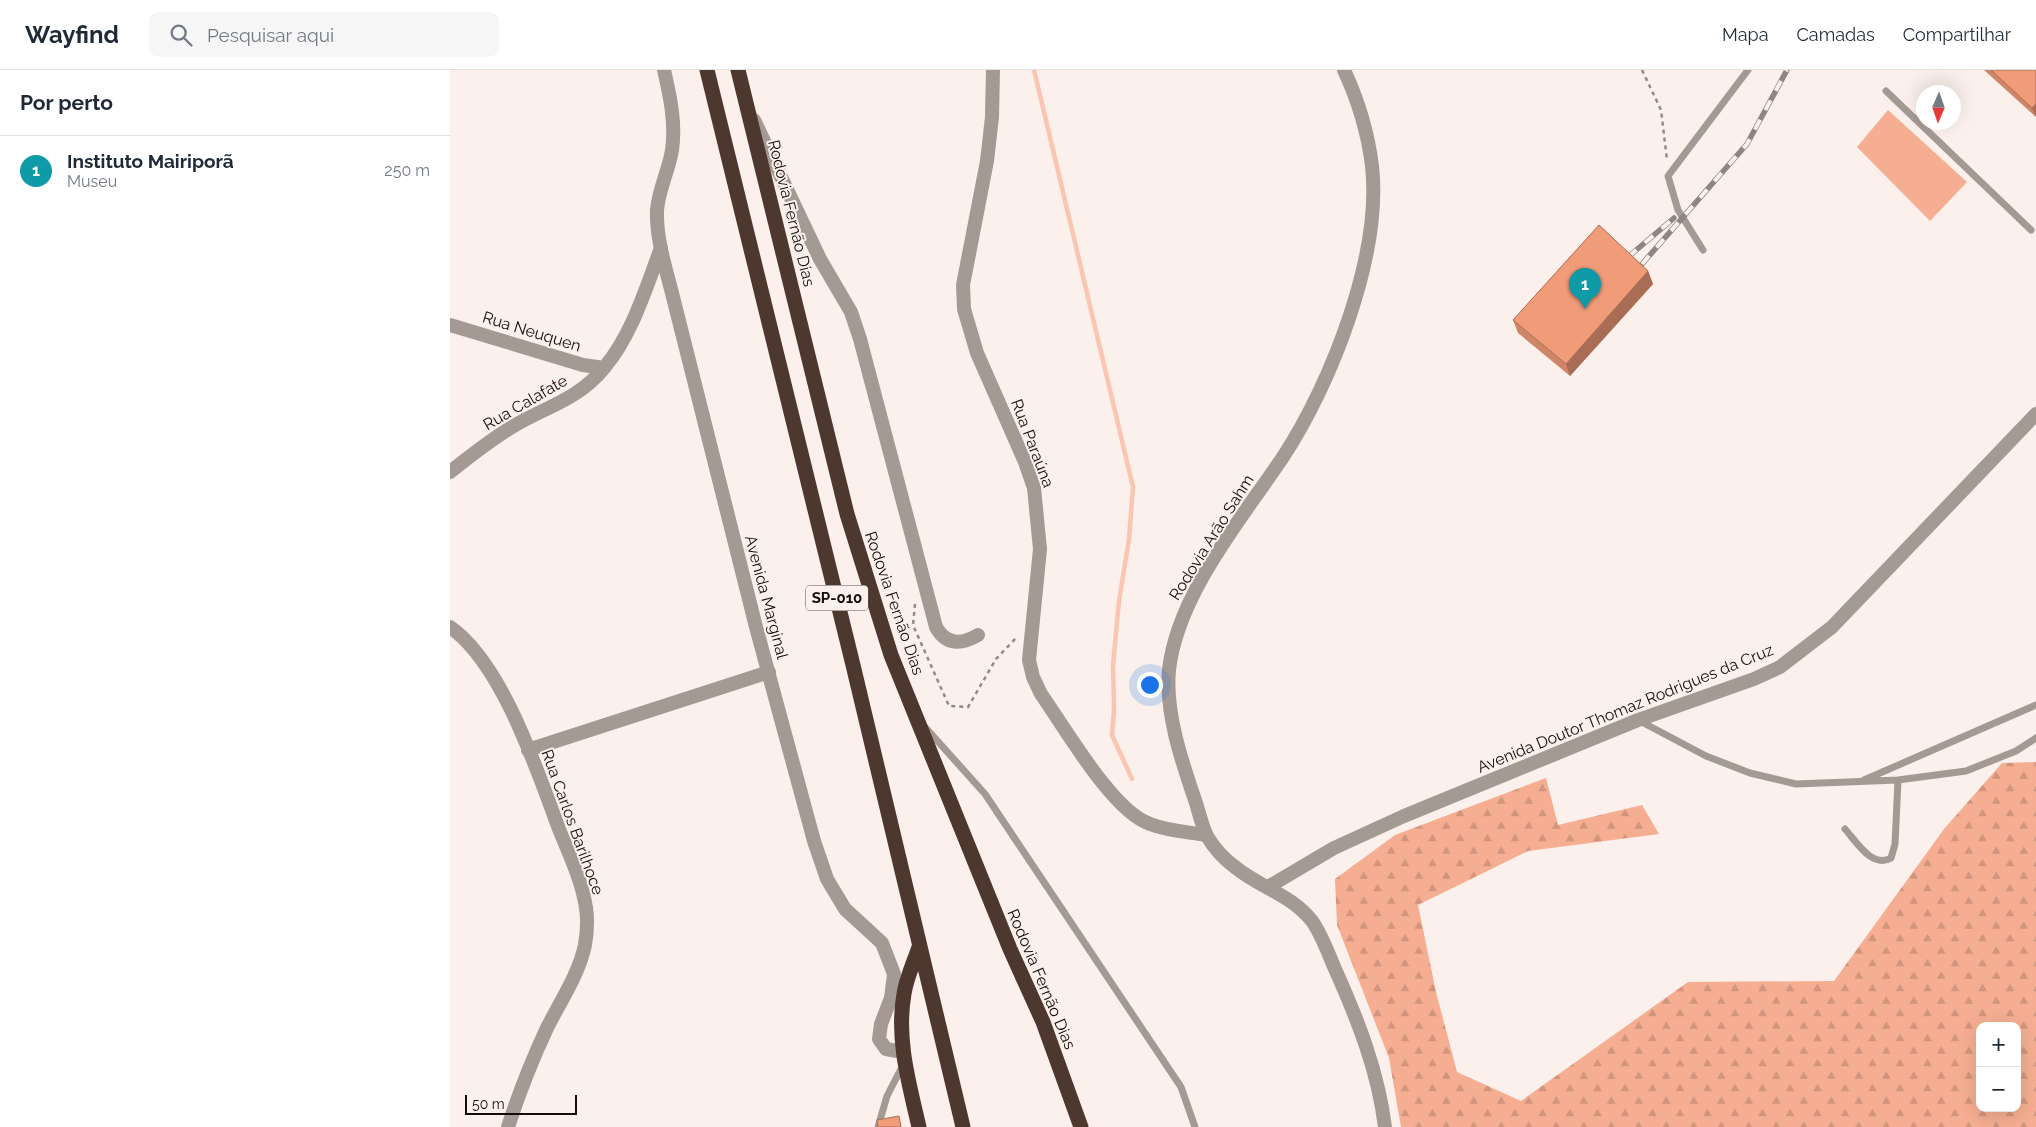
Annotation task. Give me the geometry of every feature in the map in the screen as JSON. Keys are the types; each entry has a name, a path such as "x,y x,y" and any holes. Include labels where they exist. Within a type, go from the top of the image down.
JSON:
{"highway":[{"name":"SP-010","path":"707,70 853,664 963,1127"},
{"name":"Rodovia Fernão Dias","path":"738,70 847,514 892,655 1010,949 1043,1022 1081,1127"},
{"path":"918,1127 901,1032 904,993 919,947"}],"street":[{"name":"Avenida Marginal","path":"664,70 673,112 672,150 658,197 657,212 661,247 814,841 827,879 845,909 882,943 894,974 891,998 881,1024 879,1039 886,1049 904,1057"},
{"name":"Rua Paraúna","path":"993,70 992,117 987,161 963,285 964,309 977,353 1025,462 1034,488 1040,549 1029,660 1033,677 1041,694 1111,795 1128,812 1149,824 1206,835"},
{"name":"Rodovia Arão Sahm","path":"1344,70 1354,90 1366,131 1372,168 1373,209 1367,249 1355,294 1344,331 1308,415 1206,574 1187,609 1173,644 1169,673 1170,701 1180,752 1206,835 1219,852 1236,868 1296,905 1313,922 1325,945 1362,1030 1385,1127"},
{"path":"748,107 820,259 851,312 860,339 936,627 940,635 954,642 970,640 978,635"},
{"name":"Rua Calafate","path":"450,472 513,426 573,396 604,368 619,347 646,289 661,247"},
{"name":"Rua Neuquen","path":"450,325 583,365 604,368"},
{"name":"Avenida Doutor Thomaz Rodrigues da Cruz","path":"1268,887 1334,848 1395,820 1638,720 1754,679 1780,667 1808,648 1832,627 2036,414"},
{"name":"Rua Carlos Barilhoce","path":"450,627 472,647 500,688 528,750 582,888 586,909 587,930 579,966 531,1064 508,1127"},
{"path":"528,750 769,672"}],"lane":[{"path":"1703,250 1678,210 1668,176 1748,70"},
{"path":"1886,91 2031,230"},
{"path":"1859,782 2036,705"},
{"path":"918,720 986,794 1180,1087 1195,1127"},
{"path":"1638,720 1706,756 1750,773 1796,784 1898,780 1966,771 2016,751 2036,738"},
{"path":"1846,829 1870,857 1878,861 1886,861 1891,858 1895,844 1898,780"},
{"path":"878,1127 887,1096 904,1057"}],"path":[{"path":"1642,70 1661,110 1668,176"}],"green space":[{"path":"1888,110 1967,182 1930,221 1857,147"},
{"path":"2036,762 2036,1127 1401,1127 1389,1058 1337,925 1335,879 1395,835 1546,778 1558,825 1642,805 1659,834 1528,851 1418,905 1436,992 1457,1072 1521,1101 1688,982 1834,981 1944,829 2002,763"}],"building":[{"path":"1991,70 2036,70 2036,104 2032,108"},
{"path":"1599,225 1648,271 1566,364 1513,320"},
{"path":"899,1116 901,1127 878,1127 877,1120"}],"waterway":[{"path":"1034,70 1133,487 1129,539 1119,601 1113,665 1114,710 1112,735 1132,779"}],"railway":[{"path":"1642,264 1747,144 1787,70"},
{"path":"1628,257 1674,218"}],"place":[{"name":"Instituto Mairiporã","path":"1585,309"}]}
